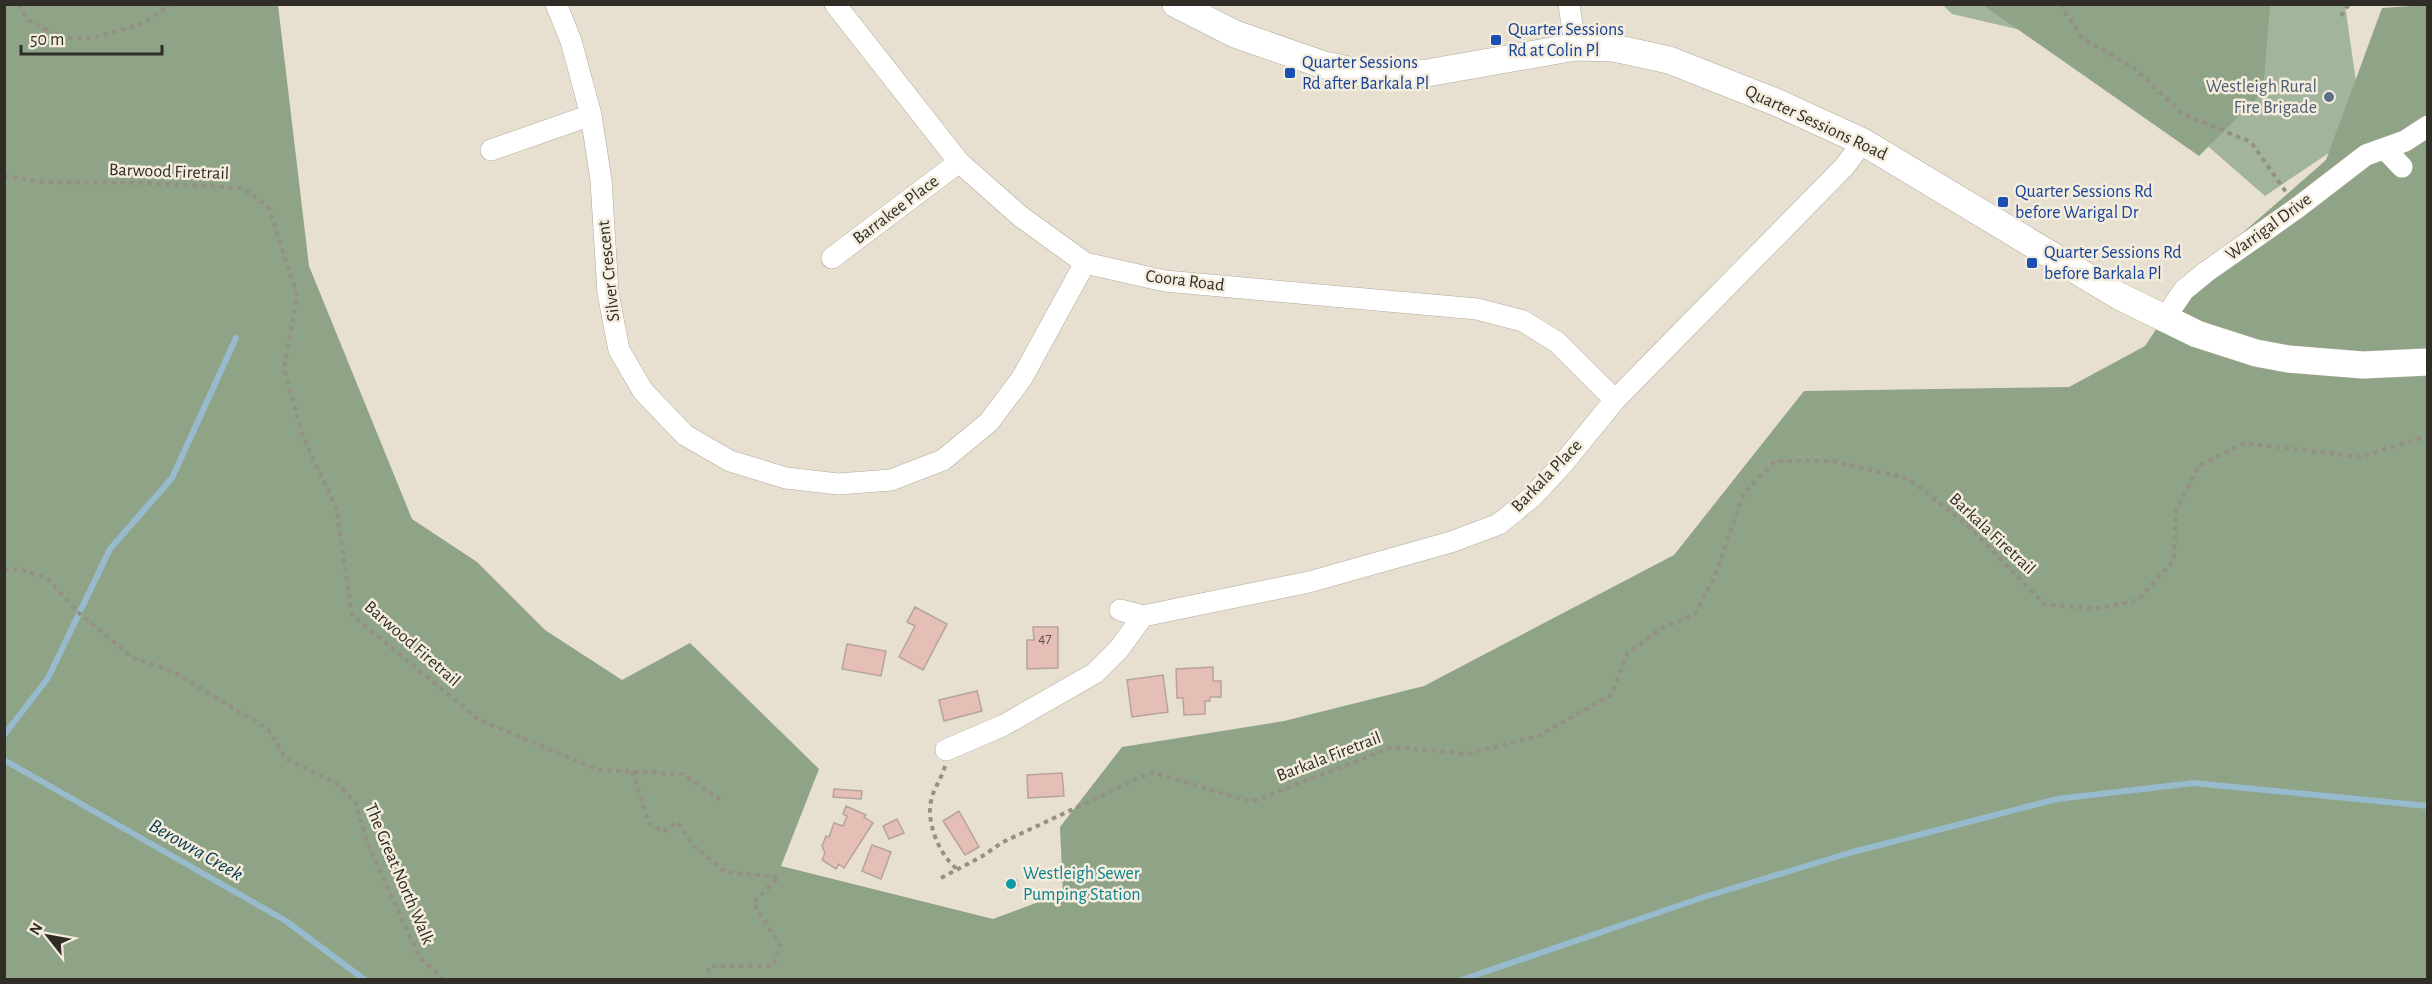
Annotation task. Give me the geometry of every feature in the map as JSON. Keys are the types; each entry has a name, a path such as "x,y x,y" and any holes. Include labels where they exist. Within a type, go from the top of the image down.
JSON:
{"main road":[{"name":"Quarter Sessions Road","path":"1176,4 1235,34 1324,65 1373,75 1427,74 1575,47 1614,48 1669,60 1778,103 1863,142 2059,261 2164,319 2226,344 2288,359 2363,365 2427,362"}],"street":[{"name":"Silver Crescent","path":"556,4 571,41 591,115 601,180 608,293 619,350 644,390 685,435 730,462 786,478 838,484 891,480 943,460 989,422 1022,378 1085,263"},
{"name":"Coora Road","path":"835,4 959,162 1020,216 1085,263 1164,281 1477,309 1489,312 1523,321 1557,342 1615,400"},
{"path":"1569,4 1575,47"},
{"path":"491,150 591,115"},
{"name":"Warrigal Drive","path":"2164,319 2184,290 2194,280 2297,208 2366,154 2404,141 2427,126"},
{"name":"Barkala Place","path":"1120,610 1143,616 1309,582 1451,543 1499,524 1532,497 1561,466 1615,400 1844,167 1863,142"},
{"path":"2385,149 2402,167"},
{"name":"Barrakee Place","path":"832,258 959,162"},
{"path":"946,750 1004,725 1095,674 1119,649 1143,616"}],"path":[{"path":"19,4 28,20 63,38 93,38 142,24 172,4"},
{"path":"2060,4 2082,38 2133,66 2183,114 2251,142 2297,208"},
{"path":"2341,16 2349,4"},
{"name":"Barwood Firetrail","path":"4,176 42,182 147,183 243,188 269,208 297,295 284,369 303,437 336,507 352,615 478,719 598,770 683,774 723,801"},
{"name":"Barkala Firetrail","path":"941,878 981,857 1003,842 1152,772 1251,802 1393,747 1467,754 1538,736 1611,695 1627,654 1660,630 1695,614 1714,578 1744,493 1775,461 1833,461 1909,479 1966,524 2044,604 2096,609 2138,600 2174,560 2176,511 2199,466 2244,443 2360,456 2427,436"},
{"name":"The Great North Walk","path":"4,570 19,568 47,578 79,613 133,658 172,671 268,729 286,759 336,783 355,802 367,842 419,957 444,980"},
{"path":"946,750 944,769 930,802 931,820 936,841 957,869"},
{"path":"632,771 649,822 663,832 677,822 694,846 725,872 778,877 753,903 780,945 773,966 710,966 706,980"}],"green space":[{"path":"5,5 278,5 309,266 412,519 477,562 545,630 622,680 690,643 819,769 781,866 993,919 1063,893 1060,827 1122,747 1284,721 1424,686 1674,555 1804,391 2069,387 2145,346 2157,328 2161,304 2326,160 2382,8 2427,5 2427,979 5,980"},
{"path":"1943,5 2345,5 2363,130 2265,196 2094,47 1952,14"},
{"path":"1983,5 2270,5 2263,92 2199,156"}],"building":[{"path":"915,607 947,624 923,670 899,657 915,626 907,622"},
{"path":"1033,627 1058,627 1058,668 1027,669 1027,640 1034,640"},
{"path":"847,644 886,651 881,676 842,669"},
{"path":"1213,667 1213,681 1221,681 1221,697 1210,697 1210,701 1205,701 1205,714 1184,715 1183,698 1177,698 1176,669"},
{"path":"1163,675 1168,712 1132,717 1127,680"},
{"path":"977,691 982,711 944,721 939,700"},
{"path":"1062,773 1064,796 1028,798 1027,775"},
{"path":"834,789 862,791 861,799 833,797"},
{"path":"846,806 866,815 864,817 873,823 844,868 839,864 836,869 822,860 825,853 822,846 826,836 829,837 834,823 843,826 847,816 843,814"},
{"path":"959,811 979,847 965,855 943,821"},
{"path":"897,819 904,833 889,839 883,826"},
{"path":"872,845 891,852 881,879 862,871"},
{"name":"Westleigh Sewer Pumping Station","path":"1017,880 1018,886 1006,888 1005,881"}],"waterway":[{"path":"4,735 48,678 110,549 172,478 236,338"},
{"name":"Berowra Creek","path":"4,760 286,921 365,980"},
{"path":"1461,980 1701,898 1849,853 2057,799 2194,783 2428,806"}],"place":[{"name":"Quarter Sessions Rd at Colin Pl","path":"1496,40"},
{"name":"Quarter Sessions Rd after Barkala Pl","path":"1290,73"},
{"name":"Westleigh Rural Fire Brigade","path":"2329,97"},
{"name":"Quarter Sessions Rd before Warigal Dr","path":"2003,202"},
{"name":"Quarter Sessions Rd before Barkala Pl","path":"2032,263"},
{"name":"Westleigh Sewer Pumping Station","path":"1011,884"}]}
